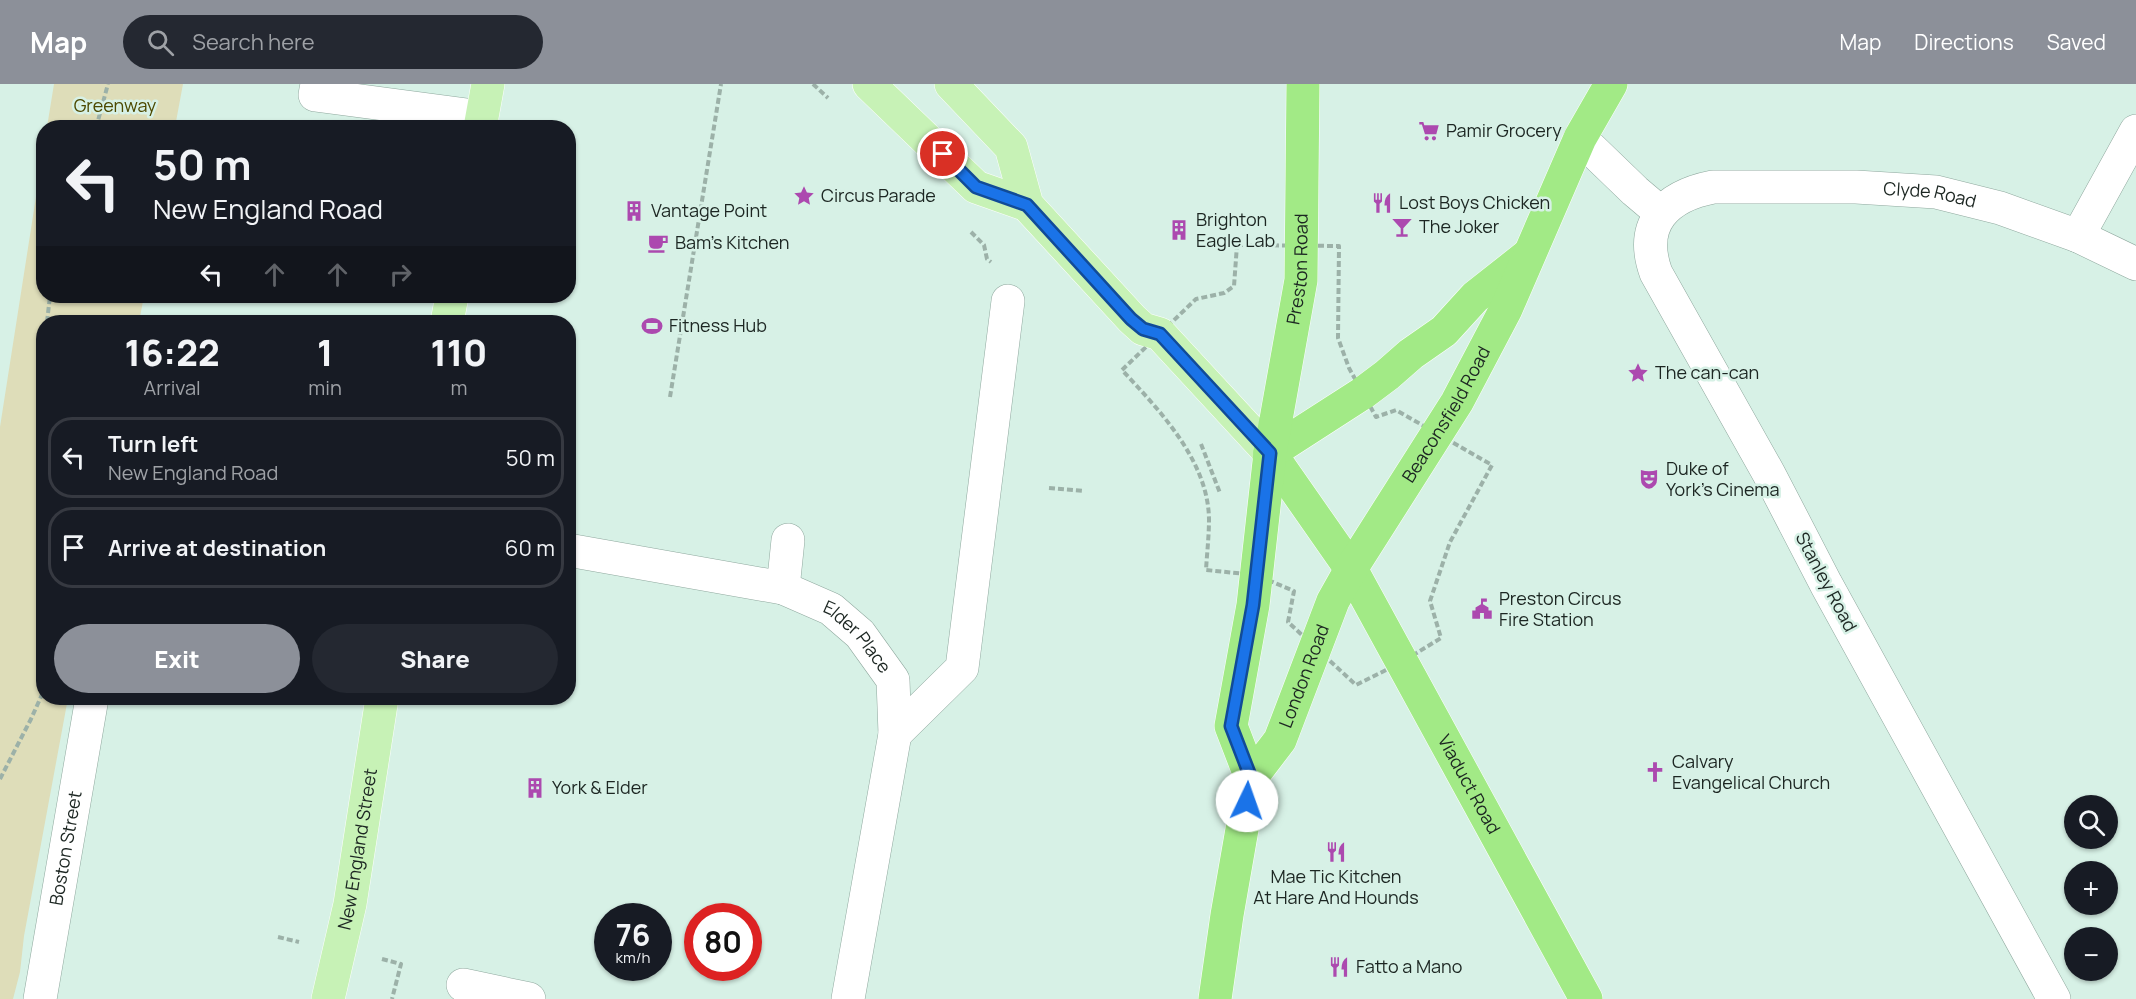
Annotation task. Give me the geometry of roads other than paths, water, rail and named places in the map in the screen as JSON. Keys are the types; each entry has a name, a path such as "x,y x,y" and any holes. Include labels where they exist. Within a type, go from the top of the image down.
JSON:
{"highway":[{"name":"Preston Road","path":"1270,453 1301,280 1303,84"},
{"name":"Beaconsfield Road","path":"1351,569 1457,402 1506,309 1580,138 1611,84"},
{"name":"Beaconsfield Road","path":"1270,453 1387,375 1411,354 1444,331 1475,297 1530,253"},
{"path":"1251,778 1231,726 1253,605 1270,453"},
{"name":"Viaduct Road","path":"1270,453 1351,569 1586,999"},
{"name":"London Road","path":"1215,999 1251,778 1280,740 1333,601 1351,569"}],"main road":[{"path":"481,120 488,84"},
{"path":"869,84 976,187 1027,205"},
{"path":"951,84 1011,147 1027,205 1131,319 1143,329 1160,334 1270,453"},
{"name":"New England Street","path":"328,999 350,904 381,705"}],"street":[{"path":"317,84 315,95 469,120"},
{"path":"2078,236 2136,131"},
{"path":"1580,138 1661,213"},
{"name":"Clyde Road","path":"1661,213 1684,195 1713,187 1856,187 1936,192 2000,208 2078,236 2136,264"},
{"name":"Stanley Road","path":"1661,213 1650,244 1651,260 1656,273 1769,474 1826,584 2054,999"},
{"path":"895,734 962,668 1008,301"},
{"path":"783,588 789,540"},
{"name":"Elder Place","path":"576,551 783,588 831,609 860,634 893,680 895,734 848,999"},
{"name":"Boston Street","path":"40,999 91,705"},
{"path":"463,985 529,999"}],"place":[{"name":"Pamir Grocery","path":"1429,131"},
{"name":"Circus Parade","path":"804,196"},
{"name":"Lost Boys Chicken","path":"1382,203"},
{"name":"Vantage Point","path":"634,211"},
{"name":"The Joker","path":"1402,227"},
{"name":"Brighton Eagle Lab","path":"1179,230"},
{"name":"Bam's Kitchen","path":"658,243"},
{"name":"Fitness Hub","path":"652,326"},
{"name":"The can-can","path":"1638,373"},
{"name":"Duke of York's Cinema","path":"1649,479"},
{"name":"Preston Circus Fire Station","path":"1482,609"},
{"name":"Calvary Evangelical Church","path":"1655,772"},
{"name":"York & Elder","path":"535,788"},
{"name":"Mae Tic Kitchen At Hare And Hounds","path":"1336,852"},
{"name":"Fatto a Mano","path":"1339,967"}],"park label":[{"name":"Greenway","path":"115,106"}]}
